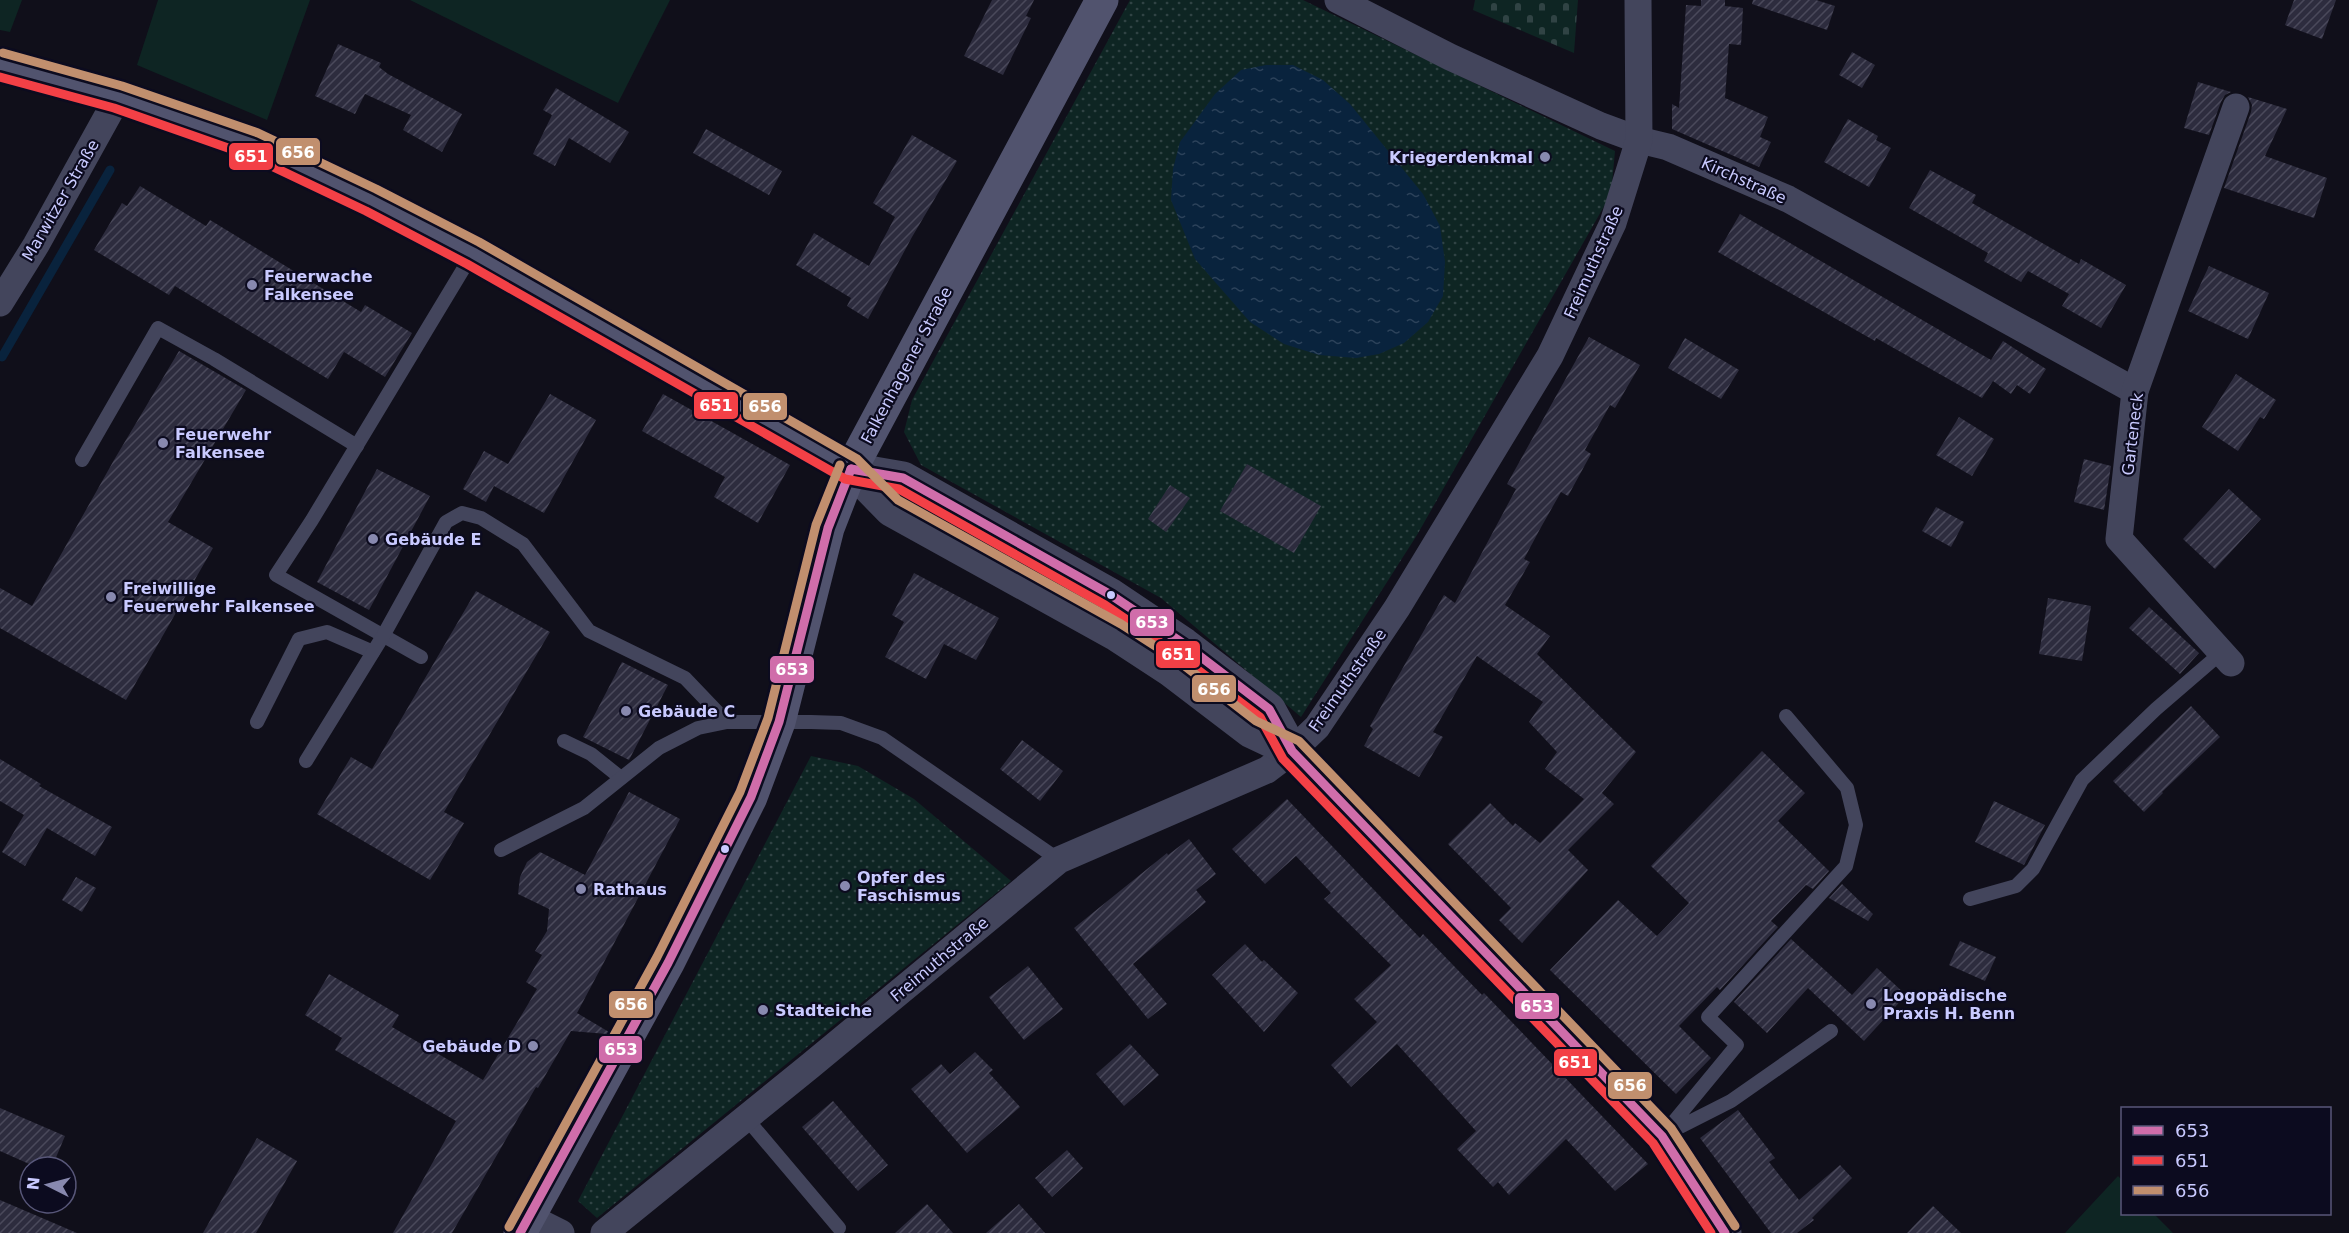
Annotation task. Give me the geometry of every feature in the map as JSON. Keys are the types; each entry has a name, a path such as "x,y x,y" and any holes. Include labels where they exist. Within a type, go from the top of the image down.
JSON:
{"main road":[{"name":"Falkenhagener Straße","path":"525,1225 668,963 751,797 779,722 828,528 851,469 1102,0"},
{"path":"0,65 118,97 253,144 371,200 473,253 851,469"}],"street":[{"name":"Kirchstraße","path":"1338,0 1450,57 1601,126 1639,140 1668,147 1788,199 2135,392"},
{"name":"Freimuthstraße","path":"604,1233 1059,860 1267,770 1292,752 1317,727 1397,608 1550,356 1613,223 1639,140 1638,0"},
{"name":"Marwitzer Straße","path":"0,303 36,245 118,97"},
{"name":"Garteneck","path":"2226,658 2120,539 2135,392 2236,107"},
{"path":"851,469 903,478 1111,595 1184,644 1269,709 1292,752 1662,1136 1725,1233"},
{"path":"525,1225 561,1233"}],"lane":[{"path":"421,657 276,575 312,520 473,253"},
{"path":"82,460 159,328 357,446"},
{"path":"306,761 383,636 446,522 462,513 481,518 523,544 590,631 685,678 726,722"},
{"path":"257,722 299,639 327,632 373,652"},
{"path":"1970,899 2016,886 2033,868 2082,780 2156,708 2226,658"},
{"path":"1662,1136 1737,1045 1708,1017 1846,866 1856,825 1847,789 1786,716"},
{"path":"501,850 584,808 659,748 698,728 726,722 811,722 841,723 882,738 1059,860"},
{"path":"564,741 591,754 621,778"},
{"path":"1662,1136 1731,1101 1831,1031"},
{"path":"746,1118 839,1228"}],"green space":[{"path":"0,0 22,0 10,32 0,30"},
{"path":"158,0 310,0 267,120 137,65"},
{"path":"410,0 670,0 618,103"},
{"path":"1130,0 1303,0 1615,151 1611,194 1417,535 1301,717 1161,598 921,465 904,432 912,400"},
{"path":"1475,0 1578,0 1574,53 1473,10"},
{"path":"811,756 858,766 914,799 1011,881 597,1218 578,1201"},
{"path":"2118,1176 2121,1179 2121,1215 2155,1215 2173,1233 2065,1233"}],"water":[{"path":"1266,65 1293,65 1323,80 1350,104 1423,194 1440,226 1445,262 1443,296 1428,322 1404,343 1379,354 1356,358 1319,355 1284,344 1250,322 1195,259 1171,200 1173,169 1180,142 1215,94 1241,70"}],"building":[{"path":"992,0 1034,0 1026,16 1031,18 1003,75 964,56"},
{"path":"1701,0 1725,0 1725,6 1743,8 1741,45 1729,44 1725,98 1768,117 1760,137 1771,142 1759,167 1672,129 1672,104 1679,108 1686,5 1701,6"},
{"path":"1753,0 1816,0 1835,6 1827,30 1752,4"},
{"path":"2294,0 2336,0 2322,39 2285,25"},
{"path":"338,44 381,63 379,67 388,74 462,114 442,152 403,130 411,115 365,94 355,114 315,96"},
{"path":"1852,52 1875,65 1862,88 1839,75"},
{"path":"2198,82 2231,92 2225,95 2221,102 2209,135 2184,128"},
{"path":"556,88 629,132 610,163 569,138 555,166 533,154 552,115 543,110"},
{"path":"2248,97 2287,109 2265,156 2327,178 2314,218 2224,188 2251,112 2252,105"},
{"path":"1848,119 1878,136 1876,140 1891,148 1869,187 1824,162"},
{"path":"706,129 782,171 769,195 693,153"},
{"path":"912,135 957,161 912,237 868,319 847,306 851,298 796,265 814,233 869,266 895,217 873,203"},
{"path":"1930,170 1976,195 1972,203 2079,264 2081,259 2126,285 2101,328 2062,306 2069,294 2028,271 2021,282 1984,261 1988,253 1909,208"},
{"path":"140,186 206,226 210,220 361,312 365,305 412,333 385,377 344,352 328,379 175,286 169,295 94,250 122,203 127,206"},
{"path":"1740,214 1991,360 2003,341 2046,369 2030,394 2017,385 2011,394 1993,381 1982,398 1876,338 1875,341 1718,252"},
{"path":"2209,266 2269,293 2248,339 2188,311"},
{"path":"1589,337 1640,365 1615,408 1610,405 1585,450 1591,454 1568,496 1561,492 1540,529 1524,559 1530,562 1505,605 1550,636 1537,654 1636,752 1602,793 1614,804 1568,850 1588,870 1522,943 1499,920 1511,908 1448,844 1490,803 1513,826 1515,823 1540,843 1584,799 1545,769 1557,752 1529,722 1543,702 1477,656 1433,732 1443,737 1419,777 1364,746 1373,729 1370,726 1444,595 1455,603 1516,489 1507,484"},
{"path":"1685,338 1739,370 1721,399 1668,368"},
{"name":"Freiwillige Feuerwehr Falkensee","path":"179,351 246,390 168,522 213,548 126,700 0,628 0,588 32,606 114,460"},
{"path":"2236,374 2276,400 2264,419 2260,417 2238,451 2202,427"},
{"path":"550,394 596,420 544,513 494,486 486,502 463,489 484,451 508,464"},
{"path":"663,394 790,465 758,523 714,497 725,477 642,431"},
{"path":"1959,417 1994,439 1972,476 1936,455"},
{"path":"2084,459 2111,466 2104,510 2074,502"},
{"path":"1247,464 1321,506 1294,553 1220,511"},
{"name":"Gebäude E","path":"377,469 430,496 369,610 317,582"},
{"path":"1170,485 1190,498 1166,532 1148,519"},
{"path":"2229,489 2261,519 2215,569 2183,539"},
{"path":"1936,507 1964,522 1951,547 1922,531"},
{"path":"914,573 999,618 976,660 944,644 926,679 885,657 904,622 892,615"},
{"path":"476,591 550,632 444,812 464,823 430,880 317,814 351,757 372,769"},
{"path":"2048,598 2091,606 2082,661 2039,654"},
{"path":"2149,607 2199,653 2180,674 2129,628"},
{"name":"Gebäude C","path":"622,662 668,685 629,760 583,737"},
{"path":"2191,706 2220,737 2144,812 2113,781"},
{"path":"1022,740 1063,771 1040,801 1000,769"},
{"path":"1762,751 1805,793 1778,821 1829,871 1813,889 1806,885 1771,921 1778,927 1720,990 1717,987 1679,1026 1711,1058 1676,1094 1550,970 1618,900 1657,936 1689,903 1651,866"},
{"path":"0,759 41,784 39,786 112,827 95,856 47,828 25,866 2,852 24,815 0,801"},
{"path":"629,792 680,819 577,1013 609,1032 607,1034 571,1031 452,1233 393,1233 456,1121 335,1050 342,1038 305,1015 329,974 399,1015 392,1027 483,1080 537,989 526,982 542,955 535,951 547,931 549,909 518,894 520,877 527,862 540,852 585,875"},
{"path":"1287,799 1420,938 1423,934 1482,995 1484,993 1648,1164 1615,1191 1566,1139 1509,1195 1498,1182 1493,1187 1457,1149 1476,1131 1397,1044 1351,1087 1331,1065 1377,1022 1354,999 1391,965 1324,899 1331,893 1296,856 1265,884 1232,849"},
{"path":"1994,801 2045,825 2024,865 1975,842"},
{"path":"1189,839 1216,874 1196,890 1206,902 1133,964 1167,1004 1148,1019 1074,928 1167,853 1168,855"},
{"path":"76,877 96,888 82,912 62,900"},
{"path":"1842,884 1873,914 1868,921 1829,898"},
{"path":"1791,939 1852,995 1877,968 1906,995 1864,1041 1808,988 1767,1033 1734,1002"},
{"path":"1960,941 1996,957 1985,981 1949,965"},
{"path":"1245,944 1298,993 1264,1032 1212,975"},
{"path":"1028,966 1063,1009 1024,1040 989,997"},
{"path":"1130,1044 1159,1075 1124,1106 1096,1074"},
{"path":"975,1052 993,1070 989,1073 1020,1107 967,1153 911,1089 941,1064 950,1074"},
{"path":"833,1101 888,1165 858,1191 802,1127"},
{"path":"0,1108 65,1136 57,1155 18,1155 18,1159 0,1151"},
{"path":"1738,1110 1775,1158 1769,1162 1799,1200 1840,1165 1852,1178 1812,1218 1814,1220 1797,1233 1771,1233 1700,1138"},
{"path":"257,1138 297,1161 256,1233 203,1233"},
{"path":"1067,1150 1083,1168 1052,1197 1035,1178"},
{"path":"0,1200 18,1208 18,1215 35,1215 77,1233 0,1233"},
{"path":"927,1204 953,1233 895,1233"},
{"path":"1019,1204 1045,1233 986,1233"},
{"path":"1933,1206 1961,1233 1907,1233"}],"waterway":[{"path":"2,357 110,170"}],"transit line":[{"name":"656","path":"3,53 122,86 258,133 376,189 479,242 857,459 898,500 1121,624 1177,660 1256,721 1299,741 1671,1128 1735,1226"},
{"name":"651","path":"0,77 114,108 248,155 366,211 467,264 845,479 899,489 1105,605 1177,654 1260,717 1283,759 1653,1143 1711,1233"},
{"name":"656","path":"509,1227 657,957 740,792 768,718 816,525 840,465"},
{"name":"653","path":"851,469 903,478 1111,595 1184,644 1269,709 1292,751 1662,1136 1725,1233"},
{"name":"653","path":"520,1233 668,963 751,797 779,722 828,528 851,469"}],"place":[{"name":"Kriegerdenkmal","path":"1545,157"},
{"name":"Feuerwache Falkensee","path":"252,285"},
{"name":"Feuerwehr Falkensee","path":"163,443"},
{"name":"Gebäude E","path":"373,539"},
{"name":"Freiwillige Feuerwehr Falkensee","path":"111,597"},
{"name":"Gebäude C","path":"626,711"},
{"name":"Opfer des Faschismus","path":"845,886"},
{"name":"Rathaus","path":"581,889"},
{"name":"Logopädische Praxis H. Benn","path":"1871,1004"},
{"name":"Stadteiche","path":"763,1010"},
{"name":"Gebäude D","path":"533,1046"}]}
